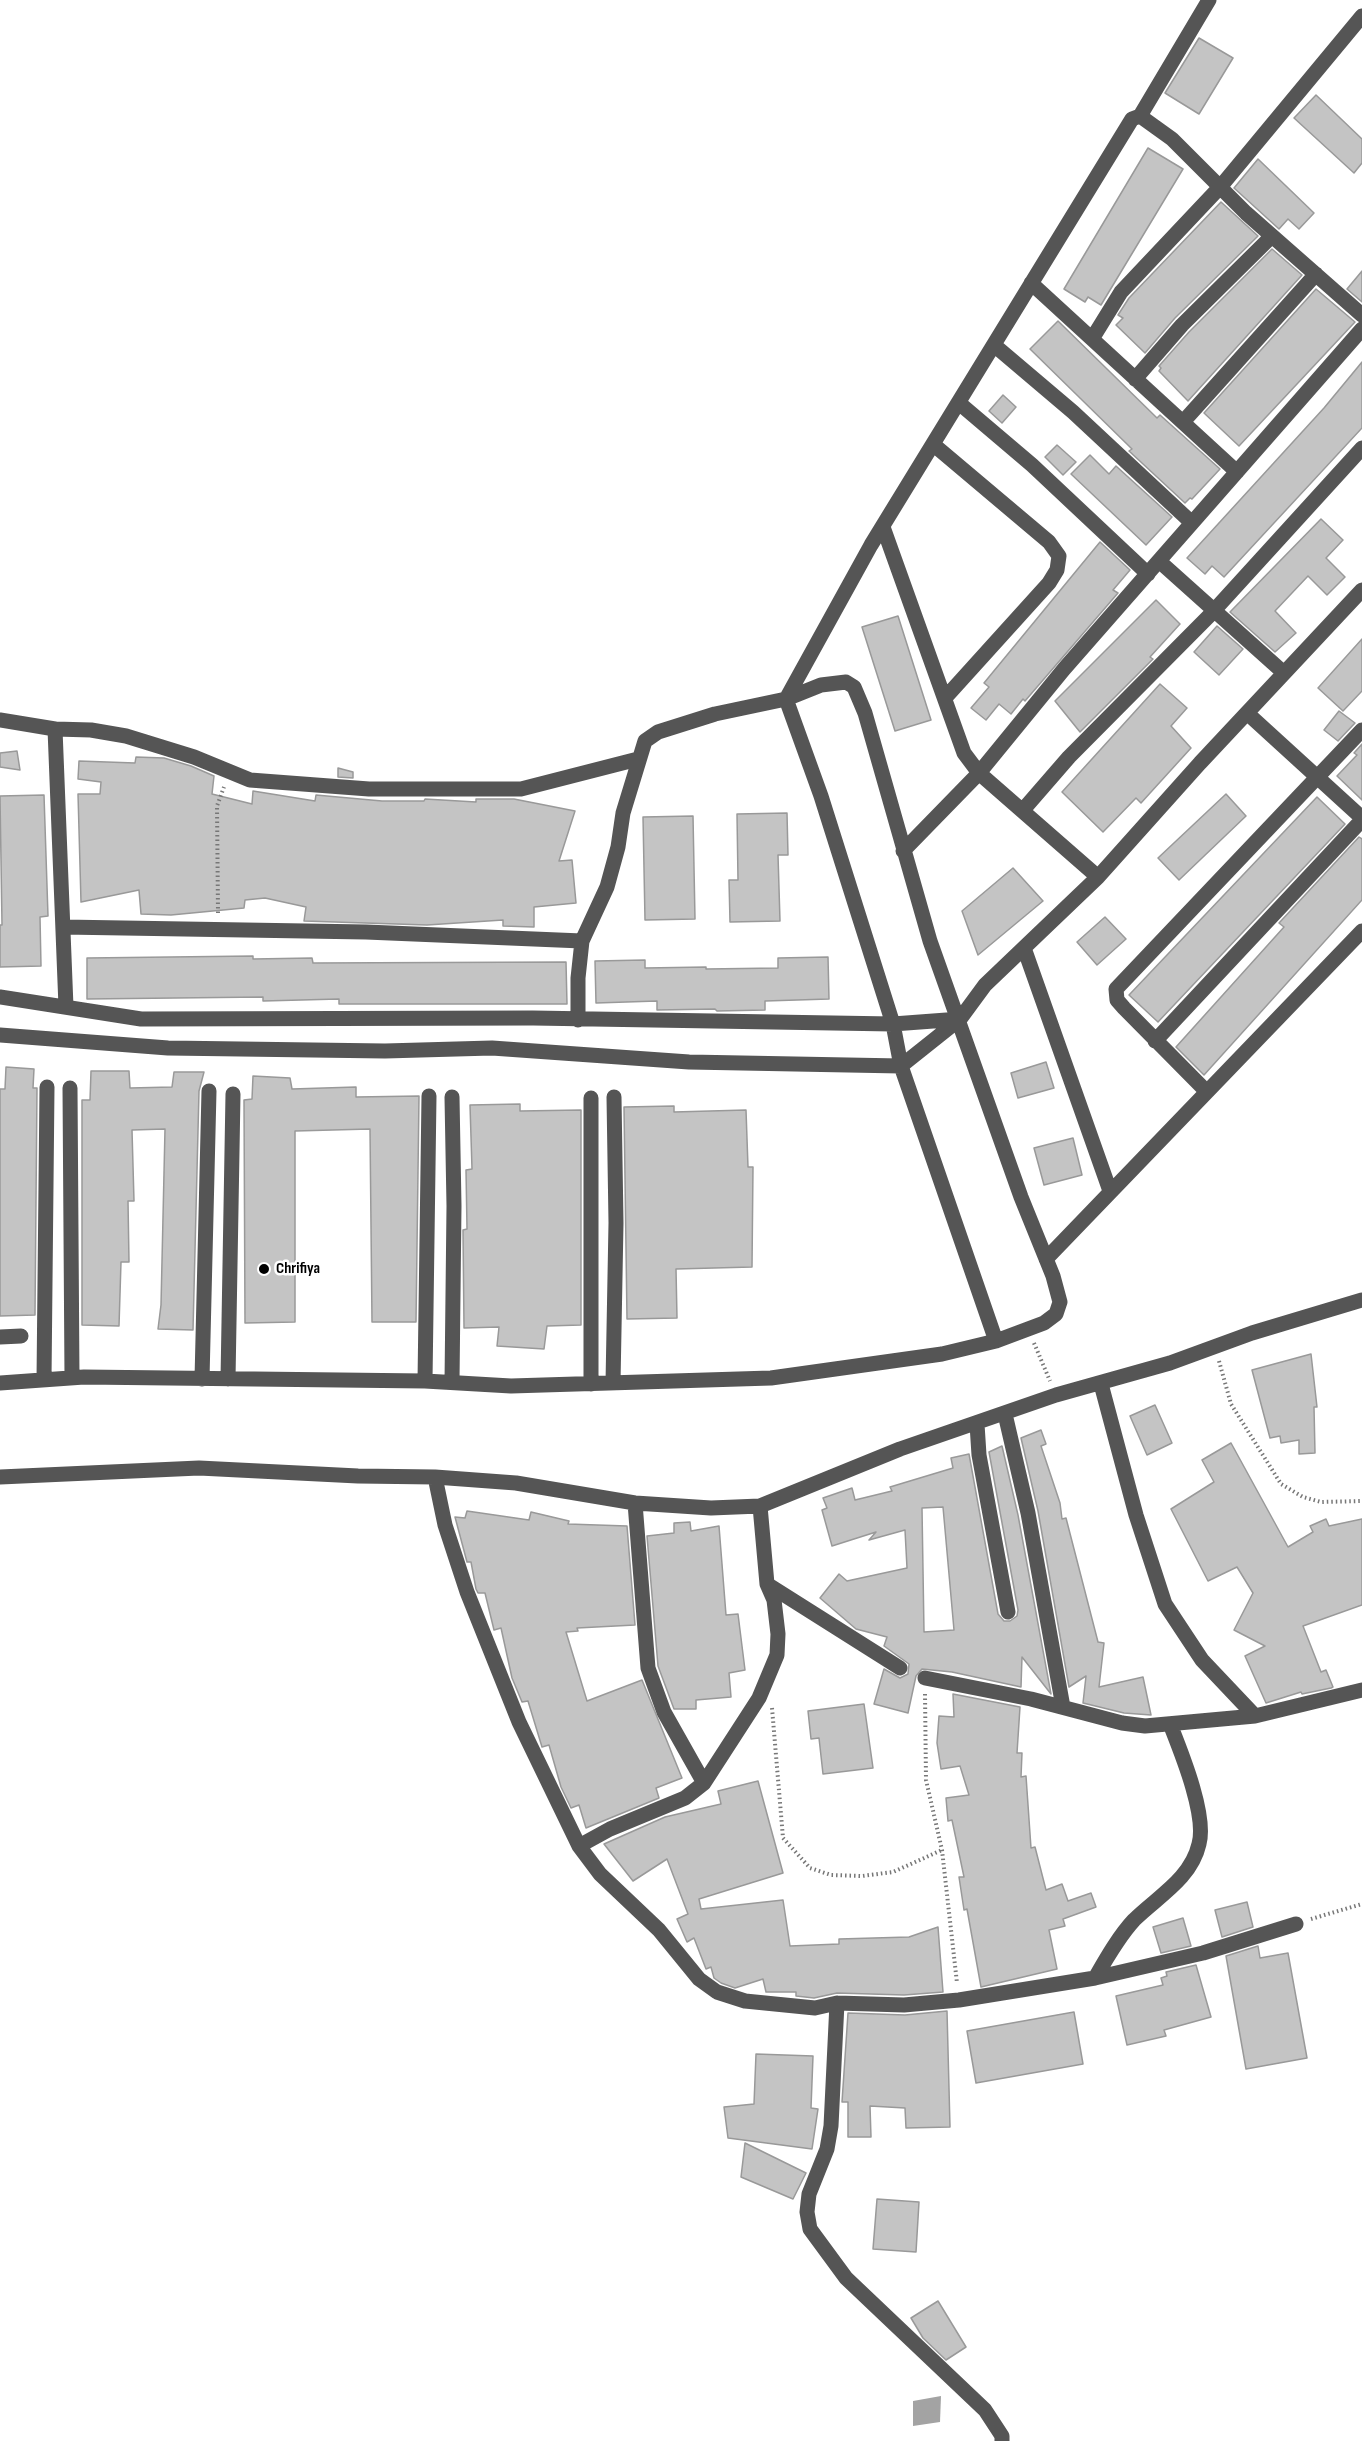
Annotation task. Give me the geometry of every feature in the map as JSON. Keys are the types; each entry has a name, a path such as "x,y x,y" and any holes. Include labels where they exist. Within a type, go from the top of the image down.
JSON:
{"street":[{"path":"996,1341 901,1066 893,1024 821,796 786,699 884,527 1124,128 1131,118 1140,116 1209,0"},
{"path":"1092,339 1121,292 1221,186 1362,16"},
{"path":"1140,116 1172,139 1272,236 1362,315"},
{"path":"1135,379 1182,325 1272,236"},
{"path":"1183,422 1316,274"},
{"path":"1031,283 1237,472"},
{"path":"903,851 979,773 1159,561 1362,329"},
{"path":"994,345 1073,412 1192,524"},
{"path":"959,403 1032,465 1148,574"},
{"path":"934,445 1049,542 1059,556 1057,570 1048,583 945,698"},
{"path":"1023,810 1069,757 1214,610 1362,448"},
{"path":"884,527 964,753 979,773 1098,877"},
{"path":"1159,561 1284,673"},
{"path":"0,1035 168,1048 385,1052 492,1048 689,1062 901,1066 960,1019 985,984 1098,877 1362,590"},
{"path":"0,1383 72,1378 425,1381 511,1386 771,1378 942,1354 996,1341 1044,1323 1056,1314 1060,1302 930,940 865,713 854,687 846,682 821,685 786,699 715,714 658,732 645,741 638,759 607,887 582,942 578,978 578,1020"},
{"path":"1155,1041 1362,819 1247,713"},
{"path":"0,720 55,729 91,730 126,736 194,757 250,780 369,789 521,789 638,759"},
{"path":"55,729 66,1007"},
{"path":"1207,1092 1117,1000 1116,989 1362,730"},
{"path":"63,927 366,932 582,942"},
{"path":"1046,1259 1362,931"},
{"path":"1024,948 1110,1191"},
{"path":"0,997 141,1019 533,1018 893,1024 960,1019"},
{"path":"44,1380 47,1087"},
{"path":"70,1088 72,1378"},
{"path":"202,1379 209,1091"},
{"path":"228,1379 233,1094"},
{"path":"425,1381 429,1096"},
{"path":"452,1097 454,1206 452,1382"},
{"path":"613,1383 616,1223 614,1097"},
{"path":"591,1098 591,1384"},
{"path":"45,1203 71,1203"},
{"path":"428,1206 454,1206"},
{"path":"205,1213 232,1213"},
{"path":"592,1224 616,1223"},
{"path":"0,1477 199,1468 358,1476 435,1477 516,1483 635,1503 711,1508 760,1506 900,1449 1056,1395 1170,1363 1215,1346 1362,1300"},
{"path":"0,1336 21,1336"},
{"path":"1101,1384 1136,1515 1165,1604 1202,1660 1254,1716"},
{"path":"1005,1414 1028,1513 1063,1707"},
{"path":"977,1424 979,1455 1008,1612"},
{"path":"435,1477 445,1525 467,1592 519,1722 579,1846 600,1874 659,1930 699,1979 717,1992 745,2001 815,2008 837,2003 904,2005 959,2000 1095,1978 1213,1950 1296,1924"},
{"path":"635,1503 648,1668 663,1712 704,1783"},
{"path":"579,1846 610,1829 685,1798 704,1783 748,1719 770,1675 777,1655 778,1634 774,1600 767,1584 760,1506"},
{"path":"767,1584 900,1668"},
{"path":"925,1678 1063,1707 1122,1723 1145,1725 1254,1716 1362,1690"},
{"path":"1095,1978 1133,1921 1179,1880 1193,1861 1200,1843 1200,1821 1188,1772 1170,1724"},
{"path":"837,2003 831,2126 827,2149 809,2194 807,2212 810,2229 846,2278 877,2310 985,2410 1004,2439"}],"path":[{"path":"218,929 217,806 223,790 235,773"},
{"path":"1029,1329 1056,1395"},
{"path":"1215,1346 1231,1404 1281,1484 1303,1497 1321,1502 1362,1501"},
{"path":"770,1675 775,1764 783,1838 810,1868 831,1875 862,1876 893,1872 942,1850"},
{"path":"925,1678 926,1780 942,1850 959,2000"},
{"path":"1296,1924 1362,1904"}],"shaded area":[{"path":"941,2396 940,2422 913,2426 913,2401"}],"building":[{"path":"1199,38 1233,58 1199,114 1165,93"},
{"path":"1316,95 1362,139 1362,163 1354,173 1294,118"},
{"path":"1148,148 1183,169 1101,305 1088,297 1085,302 1064,289"},
{"path":"1258,159 1314,213 1299,229 1288,219 1279,229 1234,188"},
{"path":"1221,202 1258,236 1175,318 1145,353 1116,325 1123,318 1118,315 1129,298"},
{"path":"1272,249 1302,275 1188,401 1159,371 1161,368 1159,366 1189,332"},
{"path":"1362,271 1362,302 1347,289"},
{"path":"1316,289 1355,322 1239,446 1204,413"},
{"path":"1058,321 1157,418 1160,415 1220,469 1192,499 1190,498 1185,503 1129,451 1132,449 1030,349"},
{"path":"1362,362 1362,428 1224,577 1212,566 1205,574 1187,558 1324,408"},
{"path":"1003,395 1016,407 1002,423 989,411"},
{"path":"1057,445 1076,462 1063,475 1045,457"},
{"path":"1090,455 1109,474 1116,466 1172,517 1146,545 1071,474"},
{"path":"1321,519 1343,540 1326,558 1345,577 1327,595 1308,576 1275,611 1296,633 1275,652 1230,612"},
{"path":"1100,542 1130,570 1113,590 1118,593 1025,701 1023,699 1011,714 999,704 986,720 971,708 989,687 984,683"},
{"path":"1156,600 1180,624 1150,657 1153,659 1080,732 1055,701"},
{"path":"898,616 931,720 895,731 862,627"},
{"path":"1217,626 1243,649 1219,675 1194,652"},
{"path":"1362,639 1362,691 1343,711 1318,688"},
{"path":"1160,684 1187,708 1171,726 1191,748 1141,803 1136,798 1103,832 1062,792"},
{"path":"1339,711 1355,723 1338,741 1324,730"},
{"path":"1362,744 1362,800 1337,776 1357,755 1354,753"},
{"path":"17,751 20,770 0,767 0,753"},
{"path":"136,757 164,758 191,766 214,776 212,794 252,804 253,791 315,801 316,795 382,801 424,801 425,799 476,802 476,799 514,799 575,811 559,861 572,860 576,903 534,907 534,927 503,926 503,920 427,925 304,921 306,907 265,898 245,900 244,908 171,915 141,914 139,890 81,902 78,794 100,794 101,782 78,779 79,761 135,763"},
{"path":"338,768 353,772 353,778 338,777"},
{"path":"1226,794 1246,816 1179,880 1158,858"},
{"path":"44,795 48,916 40,917 41,966 0,967 0,925 2,925 0,796"},
{"path":"1317,797 1345,824 1158,1022 1129,995"},
{"path":"787,813 788,855 778,855 780,921 730,922 729,880 738,880 737,814"},
{"path":"693,816 695,919 645,920 643,817"},
{"path":"1359,837 1362,839 1362,900 1204,1075 1176,1047 1284,927 1279,923"},
{"path":"1013,868 1043,901 978,955 962,911"},
{"path":"1105,917 1126,939 1097,965 1077,942"},
{"path":"253,956 253,959 312,958 313,963 566,962 567,1004 339,1004 339,999 263,1001 263,997 87,999 87,958"},
{"path":"828,957 829,999 765,1001 765,1010 717,1011 715,1009 657,1010 657,1001 596,1003 595,961 645,960 645,968 778,968 778,958"},
{"path":"1046,1062 1054,1088 1018,1098 1011,1073"},
{"path":"6,1067 34,1069 33,1088 37,1088 35,1315 0,1316 0,1089 5,1089"},
{"path":"91,1071 129,1071 130,1088 172,1087 174,1072 204,1072 199,1091 193,1330 158,1329 161,1305 165,1129 132,1130 134,1201 128,1201 129,1262 121,1262 119,1326 82,1325 82,1100 90,1100"},
{"path":"253,1076 290,1078 292,1089 356,1087 356,1097 419,1096 416,1322 372,1322 370,1129 295,1131 295,1322 245,1323 244,1100 252,1099"},
{"path":"520,1104 520,1111 581,1110 581,1325 547,1326 544,1349 497,1346 499,1327 464,1328 463,1230 467,1229 466,1170 472,1169 470,1105"},
{"path":"674,1106 674,1112 746,1110 748,1167 753,1167 752,1267 676,1269 677,1318 627,1319 624,1107"},
{"path":"1073,1138 1082,1175 1044,1185 1034,1148"},
{"path":"1311,1354 1317,1407 1314,1407 1315,1453 1299,1454 1299,1440 1281,1443 1280,1436 1270,1438 1252,1370"},
{"path":"1155,1405 1172,1443 1147,1455 1130,1416"},
{"path":"1041,1430 1046,1444 1041,1446 1060,1503 1062,1519 1066,1518 1098,1642 1104,1643 1099,1687 1143,1677 1151,1715 1124,1713 1083,1703 1086,1676 1069,1687 1038,1511 1021,1438"},
{"path":"1231,1443 1288,1547 1313,1532 1310,1526 1326,1519 1329,1526 1362,1519 1362,1605 1303,1626 1321,1672 1326,1670 1333,1687 1331,1688 1302,1694 1301,1692 1266,1703 1245,1656 1265,1646 1234,1630 1253,1593 1237,1567 1208,1581 1171,1509 1214,1482 1202,1460"},
{"path":"1002,1446 1018,1515 1051,1694 1022,1657 1021,1687 952,1672 922,1669 916,1676 908,1713 874,1704 884,1669 900,1678 908,1674 909,1664 884,1646 887,1637 856,1629 820,1598 839,1574 847,1581 907,1568 905,1530 869,1540 876,1532 832,1546 822,1510 827,1508 823,1498 852,1488 855,1500 892,1491 890,1487 953,1468 951,1458 969,1454 998,1614 1004,1621 1010,1621 1017,1616 1018,1610 989,1452","holes":["943,1507 954,1630 924,1632 922,1508"]},
{"path":"467,1511 529,1520 531,1512 569,1521 568,1524 627,1526 635,1625 577,1628 578,1631 566,1632 587,1701 642,1680 682,1778 656,1788 659,1798 586,1828 579,1805 571,1808 561,1787 549,1745 542,1747 528,1701 522,1702 512,1678 501,1628 494,1630 485,1593 478,1593 476,1589 471,1562 467,1562 455,1517 465,1518"},
{"path":"690,1522 691,1531 719,1526 726,1615 738,1614 745,1670 729,1673 731,1697 696,1700 696,1709 674,1709 658,1666 647,1536 674,1533 674,1523"},
{"path":"953,1694 1020,1707 1017,1753 1022,1753 1021,1777 1026,1776 1031,1848 1035,1847 1046,1890 1062,1884 1068,1901 1091,1893 1096,1907 1063,1919 1065,1926 1049,1930 1057,1969 981,1987 967,1909 964,1910 959,1877 964,1877 952,1820 948,1821 946,1798 969,1795 960,1766 941,1769 937,1743 939,1716 954,1717"},
{"path":"864,1704 873,1768 823,1774 819,1738 811,1739 808,1711"},
{"path":"758,1781 783,1873 699,1899 701,1909 783,1900 790,1946 839,1944 839,1939 909,1937 938,1927 943,1992 904,1995 837,1993 814,1998 796,1996 796,1992 766,1992 763,1979 735,1988 721,1983 714,1978 711,1967 706,1969 694,1938 687,1942 677,1919 688,1914 667,1859 633,1881 604,1844 665,1817 721,1804 718,1791"},
{"path":"1247,1902 1253,1927 1222,1937 1215,1910"},
{"path":"1183,1918 1191,1946 1161,1953 1153,1927"},
{"path":"1258,1946 1260,1958 1288,1953 1307,2058 1246,2069 1226,1956"},
{"path":"1196,1965 1211,2017 1164,2030 1166,2036 1127,2045 1116,1996 1163,1985 1161,1978 1167,1976 1166,1972"},
{"path":"947,2011 950,2127 906,2128 905,2108 870,2106 871,2137 848,2137 848,2102 842,2102 848,2013 905,2015"},
{"path":"1074,2012 1083,2064 976,2083 967,2031"},
{"path":"756,2054 813,2056 811,2108 818,2109 812,2149 728,2138 724,2107 754,2104"},
{"path":"745,2143 806,2173 793,2199 741,2177"},
{"path":"877,2199 919,2202 916,2252 873,2249"},
{"path":"938,2301 966,2347 946,2360 923,2338 911,2318"}],"place":[{"name":"Chrifiya","path":"264,1269"}]}
